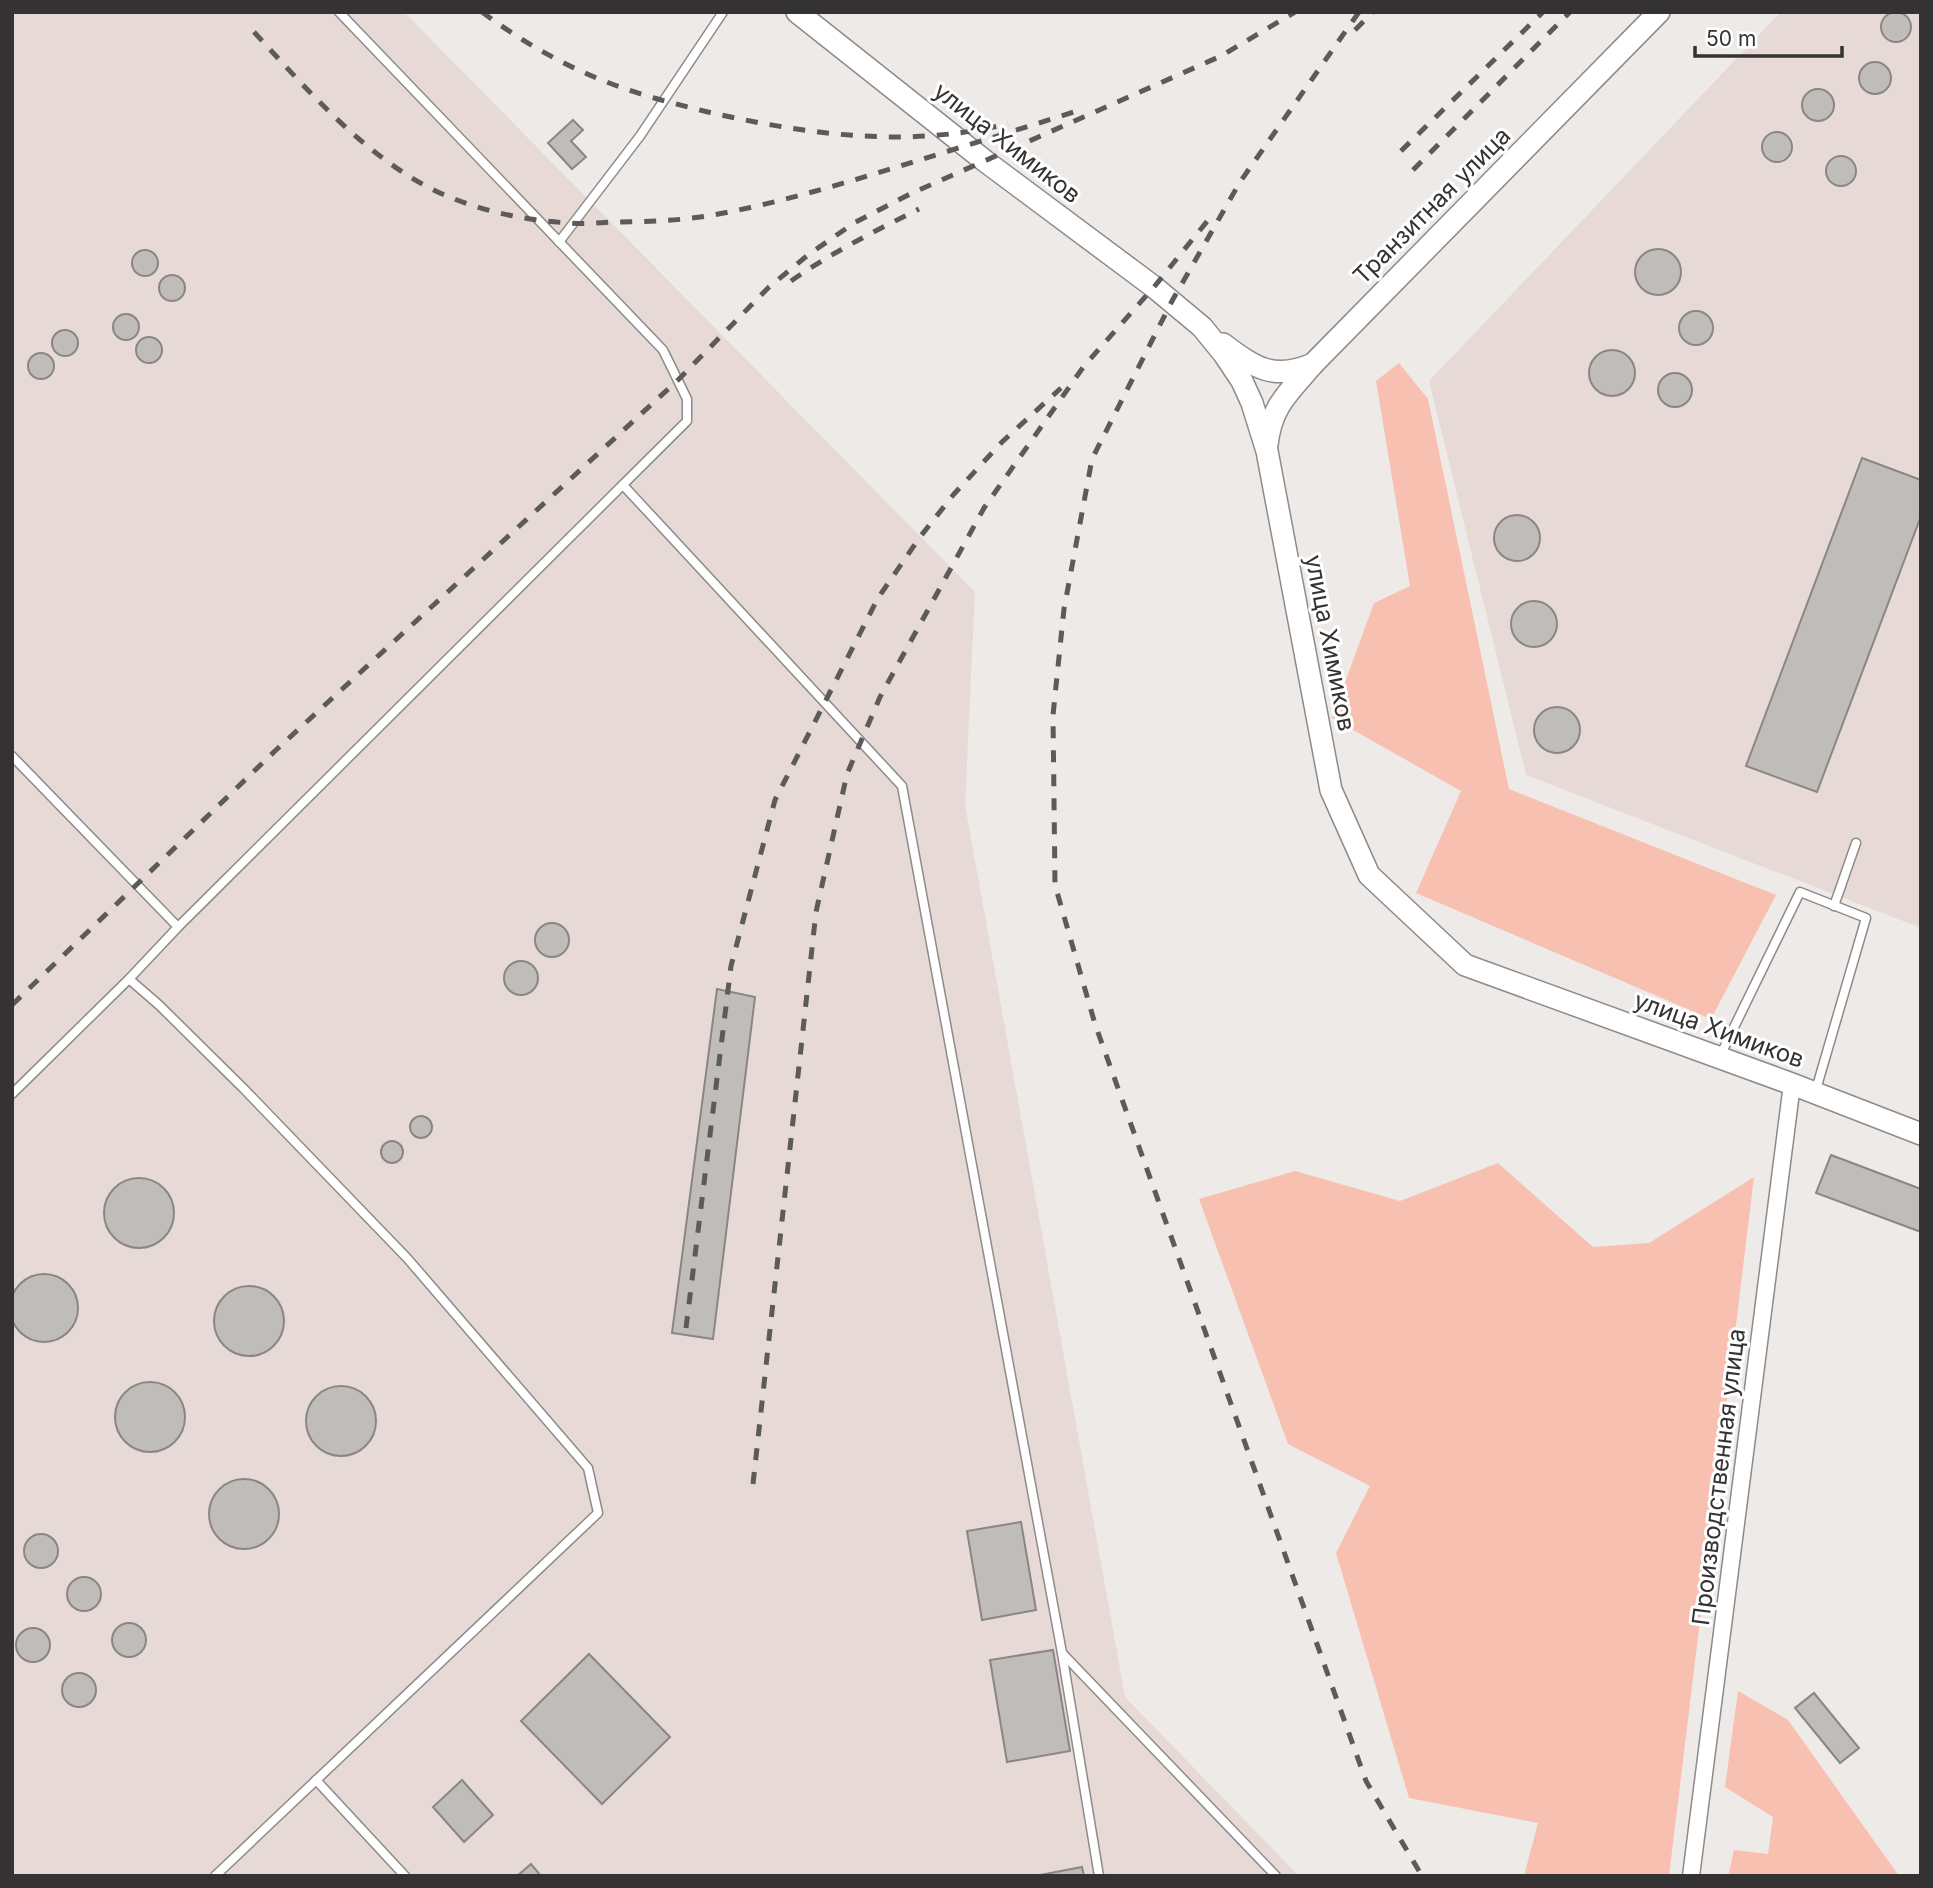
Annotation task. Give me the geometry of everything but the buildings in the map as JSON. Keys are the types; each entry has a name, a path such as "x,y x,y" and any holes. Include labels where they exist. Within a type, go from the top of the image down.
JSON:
{"street":[{"name":"улица Химиков","path":"797,12 985,161 1154,287 1202,327 1242,381 1267,451 1331,790 1369,875 1465,965 1792,1084 1921,1135"},
{"name":"Транзитная улица","path":"1267,451 1269,428 1281,401 1314,364 1659,12"},
{"path":"1202,327 1240,357 1263,369 1298,371 1314,364"},
{"name":"Производственная улица","path":"1691,1876 1792,1084"}],"lane":[{"path":"12,1094 687,421 687,399 663,350 339,12"},
{"path":"559,242 640,136 723,12"},
{"path":"623,485 902,786 1062,1653 1099,1876"},
{"path":"12,756 178,927"},
{"path":"1834,905 1856,844"},
{"path":"1720,1058 1800,892 1866,918 1815,1093"},
{"path":"129,979 159,1005 244,1090 407,1258 588,1468 598,1513 215,1876"},
{"path":"1062,1653 1276,1876"},
{"path":"316,1780 405,1876"}],"shaded area":[{"path":"12,12 404,12 975,592 965,805 1125,1697 1299,1876 12,1876"},
{"path":"1781,12 1921,12 1921,928 1526,775 1429,381"},
{"path":"1399,363 1428,399 1509,789 1776,895 1711,1019 1416,893 1461,791 1332,718 1374,603 1410,586 1376,381"},
{"path":"1498,1163 1593,1247 1649,1243 1754,1177 1669,1876 1524,1876 1538,1823 1409,1798 1336,1553 1370,1486 1288,1444 1199,1199 1295,1171 1400,1201"},
{"path":"1738,1691 1788,1720 1899,1876 1728,1876 1734,1850 1768,1854 1773,1817 1725,1787"}],"railway":[{"path":"482,12 512,33 578,70 648,96 708,112 798,129 859,136 950,134 1008,124"},
{"path":"12,1005 276,750 678,380 768,288 808,255 854,223 910,194 1221,56 1295,12"},
{"path":"1359,12 1240,182 1172,301 1092,459 1064,609 1053,715 1055,885 1095,1024 1366,1781 1422,1876"},
{"path":"1355,30 1373,12"},
{"path":"1401,151 1543,12"},
{"path":"1413,170 1570,12"},
{"path":"254,32 343,125 404,173 463,202 505,214 548,221 660,221 733,211 836,185 1080,110"},
{"path":"791,281 837,252 919,209"},
{"path":"753,1484 816,912 847,774 880,697 984,508 1084,366 1154,287 1213,214"},
{"path":"686,1328 731,966 775,800 878,598 920,537 954,494 1002,442 1061,388"}]}
